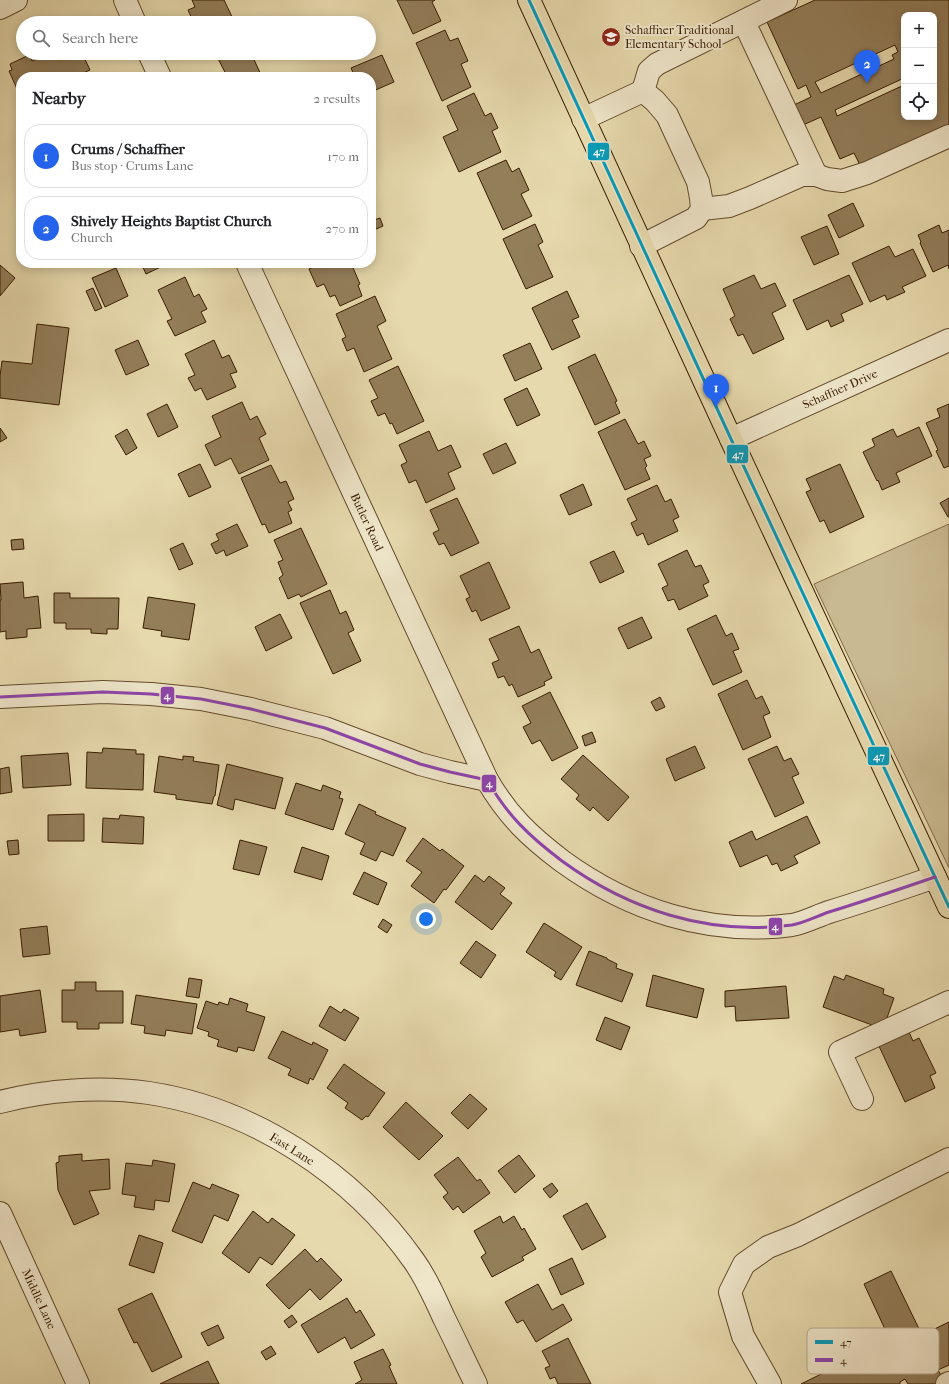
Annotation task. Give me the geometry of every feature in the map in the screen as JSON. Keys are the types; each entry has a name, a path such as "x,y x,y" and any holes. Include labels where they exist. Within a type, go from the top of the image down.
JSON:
{"main road":[{"path":"529,0 641,246 949,907"}],"street":[{"path":"0,8 16,0"},
{"path":"125,0 132,16"},
{"path":"583,119 643,91 649,71 656,64 786,0"},
{"path":"744,22 816,175"},
{"path":"152,60 158,72"},
{"path":"643,91 655,101 666,115 698,182 701,198 699,214"},
{"path":"641,246 699,214 729,206 802,175 816,175 827,180 842,181 867,173 949,136"},
{"name":"Butler Road","path":"249,268 487,780 500,802 518,824 540,844 583,876 611,892 641,906 671,917 730,927 794,925 935,877"},
{"name":"Schaffner Drive","path":"731,439 949,340"},
{"path":"0,697 103,692 151,694 201,699 251,708 325,728 420,764 487,780"},
{"path":"862,1099 840,1052 949,1002"},
{"name":"East Lane","path":"0,1102 49,1092 107,1090 149,1093 184,1100 219,1111 252,1125 285,1143 316,1163 346,1186 372,1210 395,1235 415,1262 434,1296 476,1384"},
{"path":"770,1384 743,1336 730,1292 744,1264 768,1247 798,1236 949,1159"},
{"name":"Middle Lane","path":"0,1213 78,1384"}],"shaded area":[{"path":"949,524 949,868 814,584"}],"building":[{"path":"192,0 224,0 232,16 191,16 188,10 195,7"},
{"path":"397,0 435,0 432,2 441,21 413,34"},
{"path":"815,0 949,0 949,124 860,165 854,153 840,159 821,117 803,125 794,105 811,97 806,85 798,89 767,22","holes":["895,45 898,52 892,55 894,59 821,93 815,82"]},
{"path":"445,30 450,41 458,38 468,61 461,64 471,87 442,101 416,43"},
{"path":"382,55 394,82 376,90 376,72 353,72 351,68 370,60 376,60 376,58"},
{"path":"18,60 85,60 90,70 85,72 16,72 16,87 9,71 12,70 10,64"},
{"path":"219,60 254,60 260,72 225,72"},
{"path":"474,93 485,116 491,113 498,128 492,131 501,152 459,172 443,137 458,130 447,106"},
{"path":"506,160 512,172 519,168 529,190 521,194 532,216 503,230 477,173"},
{"path":"853,203 864,226 839,238 828,215"},
{"path":"380,218 383,226 376,229 376,219"},
{"path":"535,224 543,242 538,245 553,277 526,289 503,239"},
{"path":"939,225 942,233 949,230 949,269 948,265 933,272 918,235"},
{"path":"827,226 839,254 814,265 801,237"},
{"path":"889,246 895,257 913,249 926,276 902,287 905,292 887,300 885,295 870,302 852,263"},
{"path":"0,265 15,278 0,296"},
{"path":"116,268 128,296 105,307 92,278"},
{"path":"143,268 159,268 146,274"},
{"path":"353,268 360,284 358,285 362,296 340,306 335,295 330,297 324,284 317,287 309,269"},
{"path":"754,275 761,289 775,283 786,306 772,313 784,339 753,354 743,334 738,336 730,319 735,316 723,289"},
{"path":"849,275 863,304 841,314 844,321 831,327 828,320 807,330 793,300"},
{"path":"185,277 194,297 199,294 207,309 201,312 206,322 175,336 167,321 172,319 158,290"},
{"path":"93,288 102,308 95,311 86,291"},
{"path":"567,291 579,317 572,320 580,337 552,350 532,308"},
{"path":"375,296 386,321 377,326 392,359 364,372 354,348 347,351 342,339 346,337 336,314"},
{"path":"37,324 69,328 59,405 0,398 2,361 32,364"},
{"path":"138,340 149,365 126,375 115,350"},
{"path":"214,340 222,358 229,355 237,372 230,374 236,387 207,400 201,388 195,391 188,378 195,375 185,354"},
{"path":"530,343 542,369 515,381 503,355"},
{"path":"595,354 617,401 615,402 620,413 595,425 568,367"},
{"path":"398,366 424,421 397,434 385,413 378,416 371,401 378,398 369,380"},
{"path":"527,388 540,415 517,426 504,399"},
{"path":"242,402 250,420 257,416 266,434 259,438 269,460 239,474 231,458 215,466 205,445 221,437 212,416"},
{"path":"167,404 178,427 158,437 147,414"},
{"path":"949,404 949,466 944,468 926,423 940,417 937,409"},
{"path":"625,419 638,444 644,441 651,456 644,459 647,466 645,468 650,479 625,490 598,432"},
{"path":"919,427 932,456 896,473 900,482 882,490 863,452 875,446 872,439 893,429 897,437"},
{"path":"0,428 7,438 0,442"},
{"path":"127,429 137,448 126,455 115,436"},
{"path":"429,431 438,451 451,445 461,467 448,473 455,489 426,503 416,480 409,483 401,465 407,462 399,445"},
{"path":"506,443 516,463 493,474 483,454"},
{"path":"200,464 211,487 189,497 178,474"},
{"path":"840,464 864,517 830,533 824,520 820,522 806,492 811,490 806,479"},
{"path":"271,465 280,483 286,481 294,499 288,502 292,510 288,512 292,523 269,533 265,524 262,525 241,478"},
{"path":"583,484 592,505 569,515 560,495"},
{"path":"657,485 665,502 671,499 679,517 673,520 678,531 648,545 643,533 637,536 631,523 637,520 627,499"},
{"path":"457,498 479,543 451,556 444,543 439,545 433,533 439,530 430,510"},
{"path":"949,498 949,517 948,517 940,503"},
{"path":"237,524 248,546 226,556 224,550 216,554 211,544 219,540 216,534"},
{"path":"301,528 327,584 301,597 299,594 288,599 279,578 283,575 278,562 283,560 274,540"},
{"path":"23,539 24,549 12,550 11,540"},
{"path":"183,543 193,564 179,570 170,549"},
{"path":"687,550 695,567 701,565 709,582 703,585 708,596 679,610 674,599 668,601 662,588 668,585 658,564"},
{"path":"614,551 624,572 600,583 590,562"},
{"path":"489,562 510,608 481,621 476,610 472,612 466,599 470,597 460,576"},
{"path":"23,582 24,598 38,596 41,628 27,629 27,637 6,639 6,631 0,632 0,584"},
{"path":"330,590 340,614 346,611 354,630 348,633 361,661 333,674 300,603"},
{"path":"54,593 70,593 70,598 119,598 118,629 107,629 107,634 91,633 91,629 66,629 66,623 54,623"},
{"path":"148,597 195,604 189,640 161,636 162,631 143,628"},
{"path":"280,614 292,638 266,651 255,627"},
{"path":"716,615 726,636 732,633 739,649 733,651 742,672 713,685 687,629"},
{"path":"642,617 652,638 628,649 618,628"},
{"path":"519,626 531,653 539,649 552,678 544,682 545,685 518,697 512,684 509,686 504,676 498,678 492,663 499,660 489,639"},
{"path":"747,680 756,699 762,696 770,713 763,716 771,737 743,750 718,694"},
{"path":"550,692 578,748 552,761 540,740 532,744 523,727 531,723 522,706"},
{"path":"660,697 665,707 656,711 651,702"},
{"path":"592,732 596,742 585,746 582,736"},
{"path":"695,746 705,768 675,781 666,759"},
{"path":"777,746 784,761 791,758 799,774 792,777 804,803 775,817 748,759"},
{"path":"103,748 136,750 136,754 144,754 143,790 86,788 87,752 102,753"},
{"path":"68,753 71,785 23,788 21,756"},
{"path":"583,755 629,797 608,821 593,807 590,811 576,799 579,795 561,779"},
{"path":"159,756 183,760 183,756 194,757 193,761 219,765 215,796 212,804 176,799 176,795 154,792"},
{"path":"227,764 283,778 275,809 235,799 233,810 217,805"},
{"path":"9,767 12,792 0,794 0,769"},
{"path":"296,783 321,791 323,785 341,792 339,798 343,799 333,830 285,814"},
{"path":"359,804 376,812 375,814 406,828 393,856 381,851 376,861 360,854 365,843 345,834"},
{"path":"84,814 84,841 48,841 48,815"},
{"path":"120,815 144,817 143,844 102,842 103,818 119,819"},
{"path":"807,816 820,843 794,856 798,863 781,871 777,863 772,865 767,855 740,867 729,842 752,831 756,840"},
{"path":"423,838 440,851 442,849 464,866 434,903 411,886 422,872 406,861"},
{"path":"18,840 19,854 9,855 7,841"},
{"path":"240,840 267,847 259,875 233,869"},
{"path":"302,847 329,856 322,880 294,872"},
{"path":"364,872 387,883 378,905 353,894"},
{"path":"475,875 484,882 489,876 505,888 500,894 512,903 492,930 455,902"},
{"path":"383,919 392,925 387,933 378,927"},
{"path":"544,923 582,947 561,980 554,976 556,972 526,952"},
{"path":"47,926 50,954 23,957 20,929"},
{"path":"476,941 496,955 481,978 460,963"},
{"path":"589,951 607,958 617,964 616,968 633,974 622,1002 576,985"},
{"path":"653,975 704,989 697,1018 646,1006"},
{"path":"846,975 884,989 883,994 894,998 883,1029 823,1007 834,976 844,980"},
{"path":"189,978 202,980 199,998 186,996"},
{"path":"75,982 96,982 96,991 123,991 123,1023 99,1023 99,1029 77,1029 77,1022 62,1022 62,990 75,990"},
{"path":"786,986 789,1018 736,1021 735,1006 725,1007 725,991"},
{"path":"40,990 46,1032 20,1036 19,1029 0,1032 0,996"},
{"path":"136,995 197,1004 192,1034 166,1030 165,1036 144,1033 145,1026 131,1024"},
{"path":"230,998 248,1004 246,1011 265,1017 254,1051 238,1047 237,1052 217,1046 219,1040 208,1036 209,1032 197,1028 206,1001 218,1005 219,1002 228,1005"},
{"path":"330,1006 341,1013 344,1009 359,1018 345,1041 319,1026"},
{"path":"605,1017 630,1027 621,1050 596,1040"},
{"path":"908,1030 913,1041 919,1038 936,1073 930,1076 935,1088 905,1102 878,1044"},
{"path":"282,1031 312,1045 313,1042 328,1050 313,1080 310,1078 308,1084 288,1075 291,1069 268,1058"},
{"path":"344,1064 385,1093 368,1117 366,1116 362,1120 345,1108 348,1103 327,1088"},
{"path":"470,1094 487,1109 468,1129 451,1113"},
{"path":"406,1102 443,1136 419,1160 383,1127"},
{"path":"82,1154 82,1161 109,1159 110,1189 89,1191 99,1214 74,1225 58,1190 56,1163 59,1162 59,1156"},
{"path":"519,1155 535,1176 515,1193 498,1171"},
{"path":"458,1157 477,1181 480,1179 490,1193 463,1213 458,1206 453,1210 443,1197 448,1193 434,1175"},
{"path":"153,1160 175,1164 169,1202 155,1200 154,1210 134,1207 136,1196 122,1194 126,1163 152,1166"},
{"path":"193,1182 210,1189 212,1184 239,1195 228,1221 214,1215 202,1243 172,1231"},
{"path":"552,1183 558,1191 550,1198 543,1189"},
{"path":"587,1203 606,1237 582,1250 563,1216"},
{"path":"253,1211 268,1223 272,1218 295,1235 272,1265 260,1257 249,1273 222,1253"},
{"path":"500,1216 503,1223 514,1216 522,1230 524,1228 536,1249 522,1257 524,1260 492,1277 481,1257 486,1253 474,1231"},
{"path":"139,1235 163,1243 154,1273 129,1265"},
{"path":"305,1249 317,1262 321,1258 342,1280 320,1300 310,1289 289,1309 266,1285"},
{"path":"572,1258 584,1284 561,1295 549,1269"},
{"path":"891,1271 919,1328 884,1328 864,1284"},
{"path":"538,1284 552,1310 563,1304 572,1320 536,1342 523,1320 517,1323 505,1302"},
{"path":"152,1293 182,1357 152,1372 137,1342 134,1343 118,1309"},
{"path":"347,1298 356,1313 360,1310 375,1335 351,1349 345,1337 318,1353 301,1325"},
{"path":"292,1315 297,1322 289,1328 284,1321"},
{"path":"949,1322 949,1365 939,1370 939,1328 937,1328"},
{"path":"218,1325 224,1338 208,1346 201,1333"},
{"path":"568,1338 591,1384 558,1384 555,1377 550,1379 545,1368 550,1366 542,1351"},
{"path":"271,1346 276,1354 266,1360 261,1352"},
{"path":"383,1349 391,1365 389,1366 397,1384 355,1384 362,1380 354,1362"},
{"path":"208,1361 219,1384 160,1384"},
{"path":"939,1372 944,1381 939,1384 908,1384 905,1379 900,1382 900,1384 801,1384 821,1374 939,1374"}],"transit line":[{"name":"47","path":"529,0 949,907"},
{"name":"4","path":"0,697 103,692 151,694 201,699 251,709 325,728 420,764 487,780 511,815 520,825 539,843 562,861 588,878 642,906 671,916 700,923 730,927 792,925 935,877"}],"place":[{"name":"Schaffner Traditional Elementary School","path":"611,37"},
{"name":"Shively Heights Baptist Church","path":"867,83"},
{"name":"Crums / Schaffner","path":"716,407"}]}
